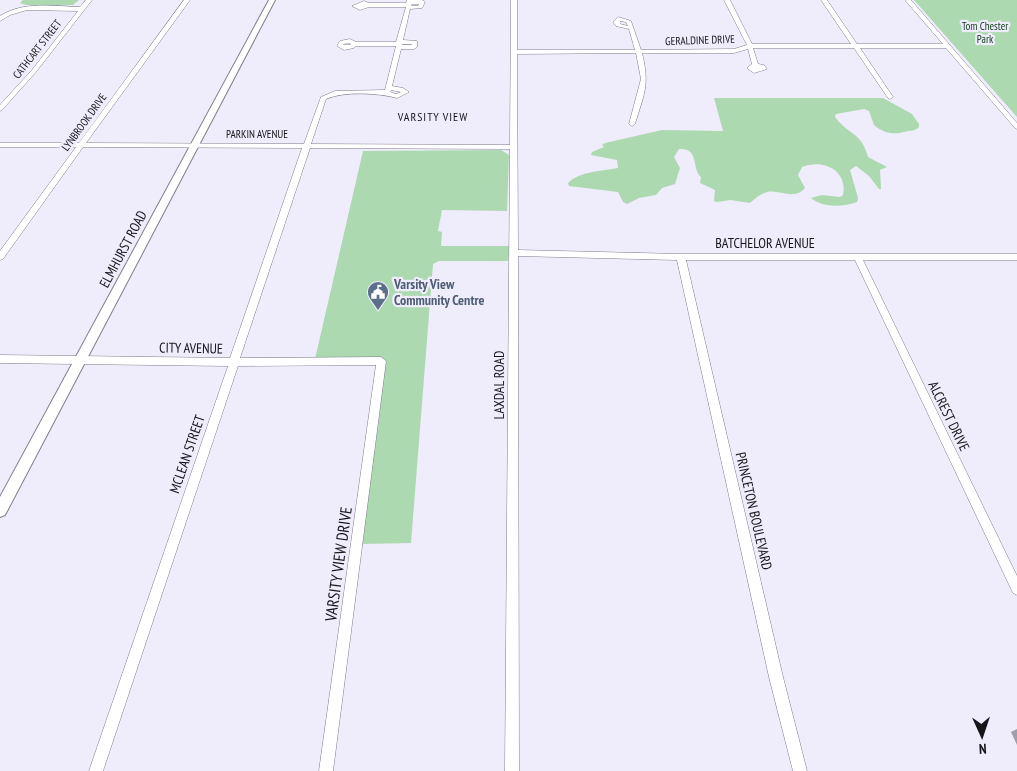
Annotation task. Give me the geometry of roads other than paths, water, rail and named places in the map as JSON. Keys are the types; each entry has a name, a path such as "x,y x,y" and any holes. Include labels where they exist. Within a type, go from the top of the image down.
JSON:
{"street":[{"name":"CATHCART STREET","path":"0,109 34,71 80,9 89,0"},
{"name":"LYNBROOK DRIVE","path":"0,257 187,0"},
{"name":"ELMHURST ROAD","path":"0,511 196,146 272,0"},
{"name":"LAXDAL ROAD","path":"512,771 514,0"},
{"path":"727,0 750,46 755,65"},
{"path":"824,0 890,97"},
{"path":"908,0 1017,127"},
{"path":"354,44 399,45 409,4 368,5"},
{"path":"0,19 7,13 22,9 80,9"},
{"path":"631,28 644,78 632,124"},
{"name":"MCLEAN STREET","path":"96,771 323,98 328,95 387,90 399,45"},
{"name":"GERALDINE DRIVE","path":"514,52 734,51 750,46 947,46"},
{"name":"PARKIN AVENUE","path":"0,146 514,147"},
{"name":"BATCHELOR AVENUE","path":"513,254 681,257 1017,257"},
{"name":"ALCREST DRIVE","path":"857,256 1017,589"},
{"name":"PRINCETON BOULEVARD","path":"681,257 774,667 800,771"},
{"name":"CITY AVENUE","path":"0,359 234,362 381,361"},
{"name":"VARSITY VIEW DRIVE","path":"326,771 381,361"}],"place":[{"name":"Varsity View Community Centre","path":"378,311"}],"district":[{"name":"VARSITY VIEW","path":"433,116"}],"park label":[{"name":"Tom Chester Park","path":"985,32"}]}
